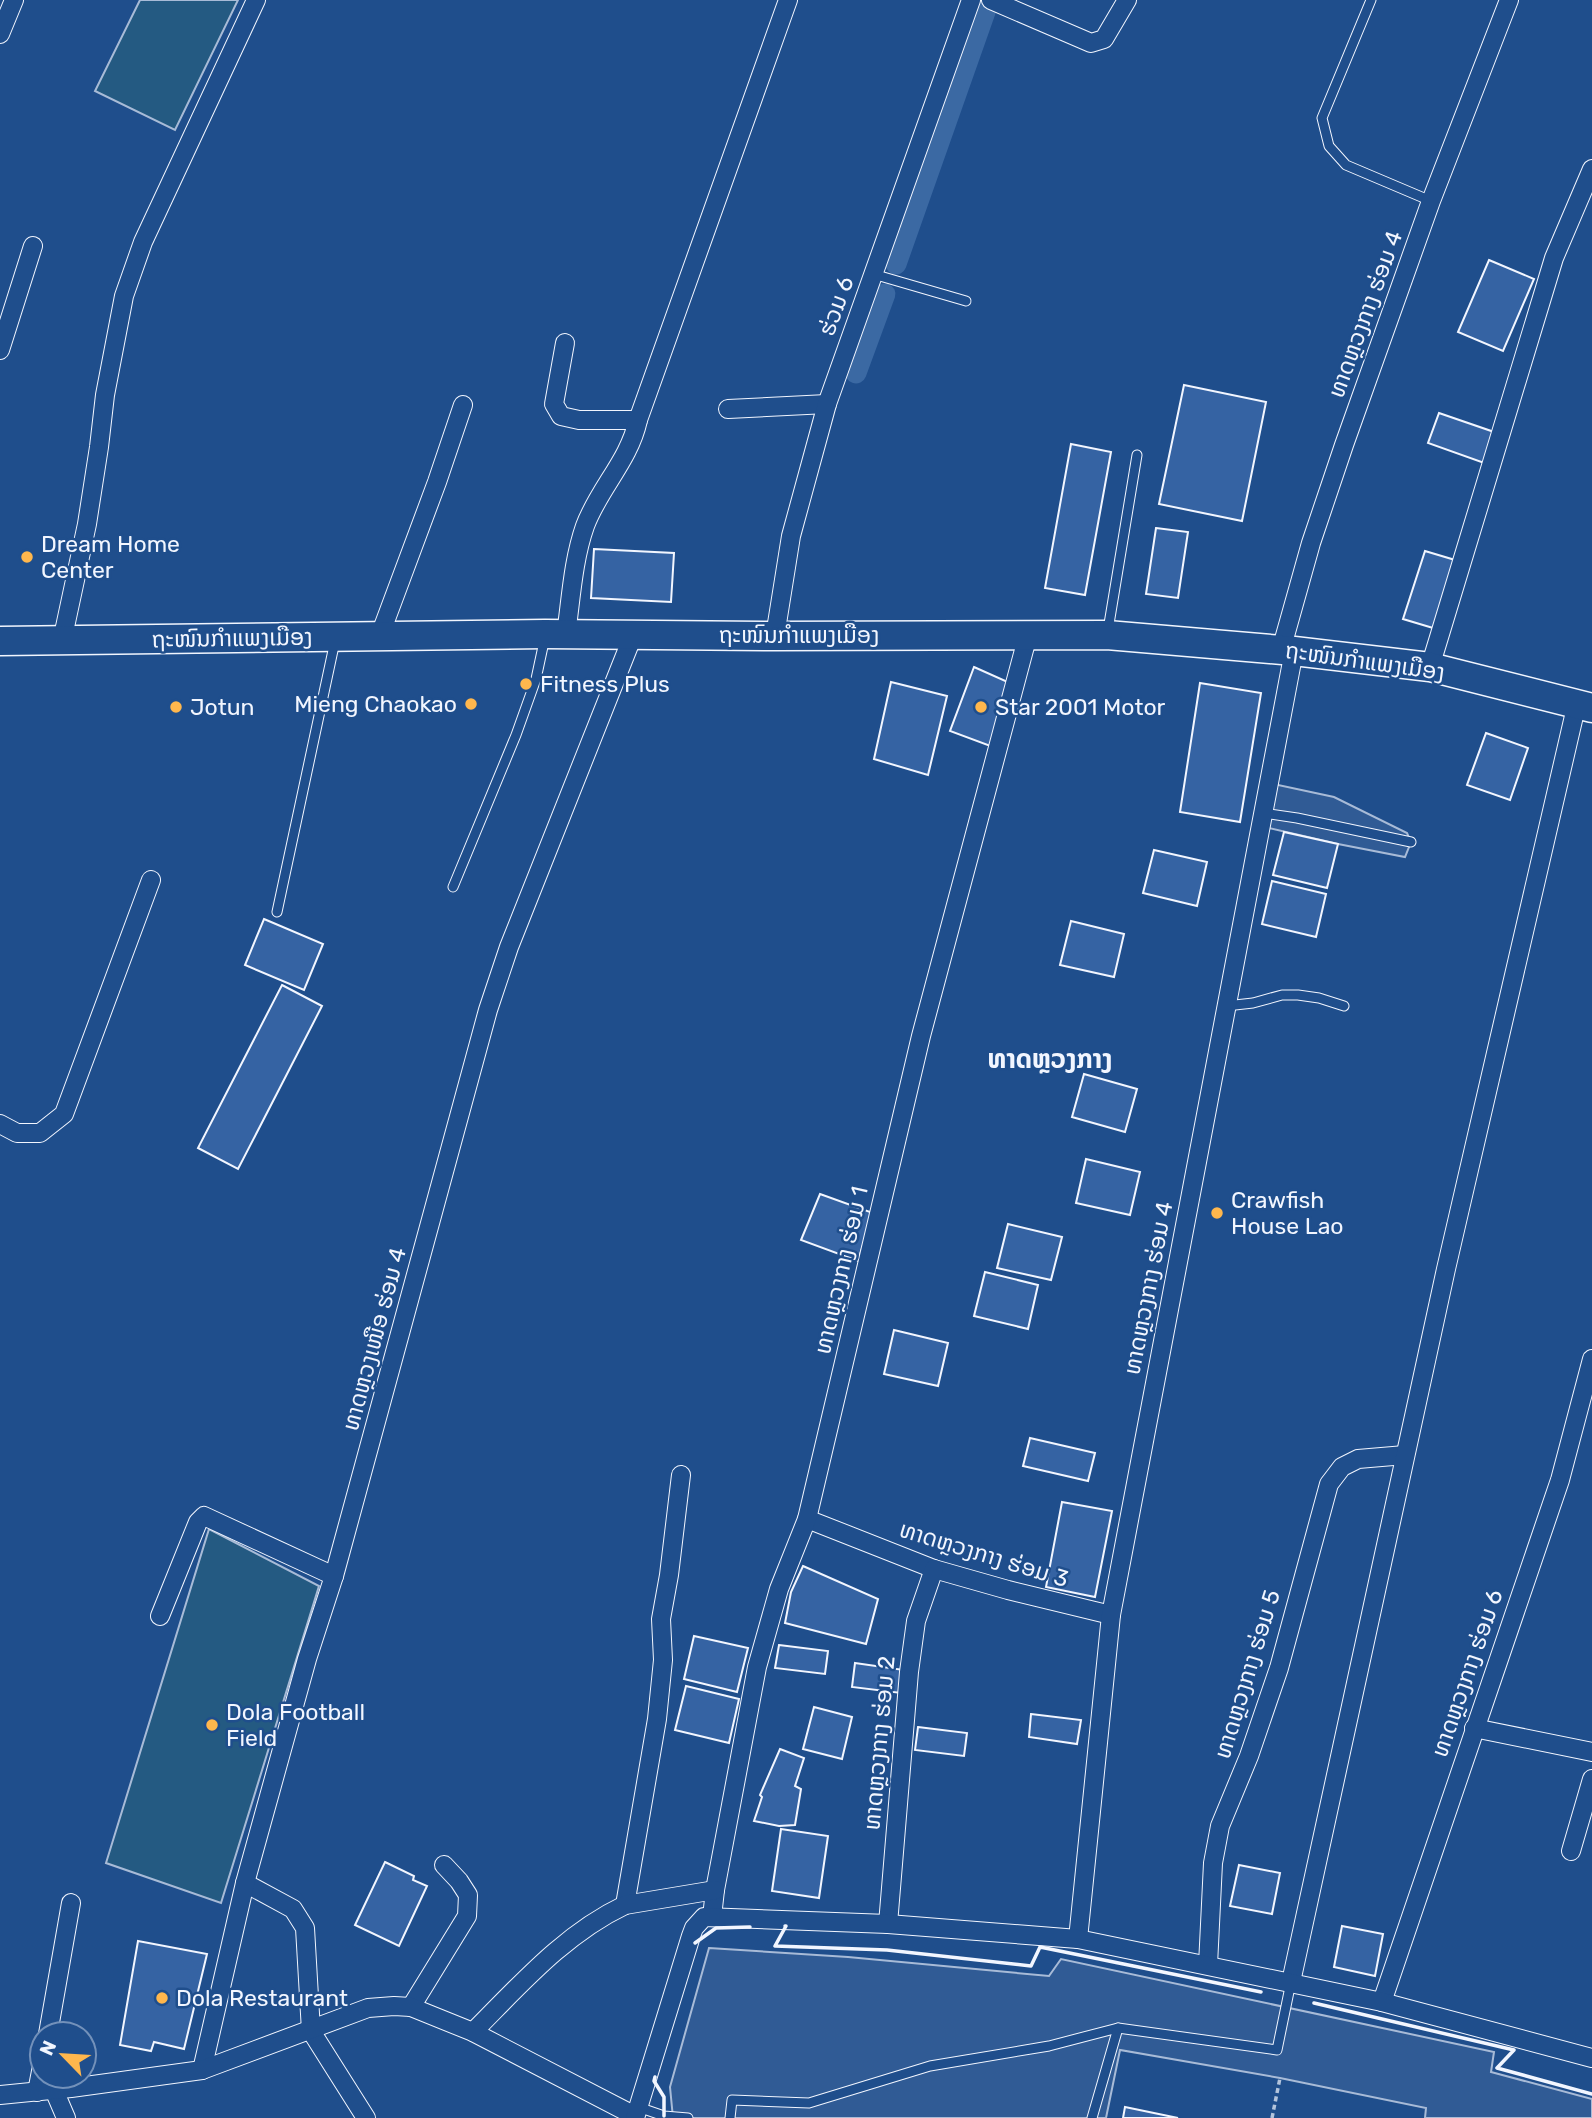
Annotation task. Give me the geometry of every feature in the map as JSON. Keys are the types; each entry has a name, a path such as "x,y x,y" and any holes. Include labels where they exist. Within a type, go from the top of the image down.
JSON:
{"main road":[{"name":"ຖະໜົນກຳແພງເມືອງ","path":"0,642 634,633 775,636 1107,635 1288,650 1430,667 1585,706"}],"street":[{"path":"0,34 14,0"},
{"path":"62,641 86,524 105,396 124,296 143,242 256,0"},
{"path":"556,634 585,526 603,491 626,456 635,435 638,420 788,0"},
{"name":"ຮ່ວມ 6","path":"775,636 791,536 827,404 971,0"},
{"path":"991,0 1091,43 1104,39 1127,0"},
{"name":"ທາດຫຼວງກາງ ຮ່ອມ 4","path":"1078,1939 1111,1615 1263,813 1288,650 1311,543 1431,201 1509,0"},
{"path":"1430,667 1554,258 1588,190 1592,169"},
{"path":"0,350 33,246"},
{"path":"565,343 554,404 561,416 579,420 638,420"},
{"path":"728,409 827,404"},
{"path":"380,635 463,405"},
{"name":"ທາດຫຼວງເໜືອ ຮ່ອມ 4","path":"202,2070 245,1883 307,1660 334,1576 488,1010 509,947 634,633"},
{"name":"ທາດຫຼວງກາງ ຮ່ອມ 1","path":"712,1917 757,1667 779,1589 807,1519 922,1036 1028,635"},
{"path":"1291,1982 1405,1455 1585,706"},
{"path":"0,1124 17,1133 40,1133 64,1114 152,880"},
{"name":"ທາດຫຼວງກາງ ຮ່ອມ 6","path":"1382,2002 1560,1480 1592,1359"},
{"name":"ທາດຫຼວງກາງ ຮ່ອມ 5","path":"1208,1965 1213,1863 1220,1826 1249,1756 1279,1668 1329,1484 1342,1467 1358,1459 1405,1455"},
{"path":"625,1905 657,1719 663,1660 661,1619 681,1475"},
{"path":"160,1616 198,1522 204,1516 334,1576"},
{"name":"ທາດຫຼວງກາງ ຮ່ອມ 3","path":"807,1519 933,1569 1111,1615"},
{"name":"ທາດຫຼວງກາງ ຮ່ອມ 2","path":"888,1924 909,1672 916,1621 933,1569"},
{"path":"1474,1728 1592,1752"},
{"path":"1571,1851 1592,1779"},
{"path":"411,2007 467,1916 468,1895 444,1865"},
{"path":"245,1883 293,1909 305,1928 311,2031 366,2118"},
{"path":"473,2032 554,1950 613,1910 625,1905 715,1890"},
{"path":"50,2020 71,1903"},
{"path":"0,2095 202,2070 368,2008 394,2006 411,2007 473,2032 636,2114 694,1928 704,1917 888,1924 1078,1939 1382,2002 1592,2058"},
{"path":"46,2091 66,2118"}],"lane":[{"path":"1371,0 1322,118 1329,146 1346,165 1431,201"},
{"path":"873,274 966,301"},
{"path":"1107,635 1137,455"},
{"path":"453,887 520,724 540,667 556,634"},
{"path":"277,912 336,636"},
{"path":"1263,813 1411,842"},
{"path":"1226,1006 1254,1003 1282,995 1319,998 1344,1006"},
{"path":"730,2118 732,2100 809,2103 930,2066 1049,2046 1118,2028 1277,2050 1291,1982"},
{"path":"1092,2118 1118,2028"},
{"path":"636,2114 688,2118"}],"path":[{"path":"1272,2118 1280,2078"}],"shaded area":[{"path":"140,0 238,0 175,130 95,91"},
{"path":"1269,783 1334,797 1407,833 1411,842 1405,857 1260,826"},
{"name":"Dola Football Field","path":"209,1529 319,1586 221,1903 106,1863"},
{"path":"709,1948 848,1957 1049,1976 1061,1959 1494,2052 1491,2072 1592,2099 1592,2118 1425,2118 1426,2108 1280,2078 1120,2050 1106,2118 673,2118 670,2087"}],"building":[{"path":"1489,260 1534,279 1503,351 1458,332"},
{"path":"1184,385 1266,402 1242,521 1159,504"},
{"path":"1439,413 1497,433 1487,464 1428,443"},
{"path":"1071,444 1111,452 1085,595 1045,588"},
{"path":"1156,528 1188,532 1178,598 1146,594"},
{"path":"594,549 674,553 671,602 591,598"},
{"path":"1425,551 1455,560 1433,628 1403,619"},
{"name":"Star 2001 Motor","path":"974,667 1010,683 993,747 950,731"},
{"path":"891,682 947,696 928,775 874,759"},
{"path":"1200,683 1261,693 1240,822 1180,812"},
{"path":"1486,733 1528,748 1510,800 1467,785"},
{"path":"1284,832 1338,844 1327,888 1273,875"},
{"path":"1154,850 1207,862 1197,906 1143,893"},
{"path":"1272,881 1326,894 1316,937 1262,924"},
{"path":"264,919 323,944 304,990 245,965"},
{"path":"1071,921 1124,934 1114,977 1060,965"},
{"path":"282,985 322,1006 238,1169 198,1148"},
{"path":"1084,1074 1137,1089 1125,1132 1072,1117"},
{"path":"1086,1159 1140,1172 1130,1215 1076,1203"},
{"path":"820,1194 873,1213 858,1261 801,1240"},
{"path":"1008,1224 1062,1237 1051,1280 997,1268"},
{"path":"985,1272 1038,1285 1028,1329 974,1316"},
{"path":"894,1330 948,1343 938,1386 884,1374"},
{"path":"1030,1438 1095,1453 1088,1481 1023,1466"},
{"path":"1062,1502 1112,1511 1095,1597 1046,1587"},
{"path":"803,1566 878,1599 866,1644 785,1623 791,1592"},
{"path":"694,1636 748,1648 737,1692 684,1679"},
{"path":"779,1645 828,1651 825,1674 775,1668"},
{"path":"855,1663 904,1670 901,1693 852,1687"},
{"path":"686,1686 739,1699 729,1743 675,1730"},
{"path":"814,1707 852,1717 842,1759 803,1749"},
{"path":"1031,1714 1081,1720 1077,1744 1029,1737"},
{"path":"918,1727 967,1733 964,1756 915,1750"},
{"path":"780,1749 804,1758 795,1786 801,1789 795,1825 779,1826 754,1821 762,1797 760,1795"},
{"path":"781,1829 828,1836 819,1898 772,1891"},
{"path":"385,1862 414,1876 413,1880 427,1886 399,1946 355,1925"},
{"path":"1239,1865 1280,1873 1272,1914 1230,1906"},
{"path":"1342,1926 1383,1934 1375,1976 1334,1967"},
{"name":"Dola Restaurant","path":"138,1941 207,1954 184,2049 154,2042 151,2051 120,2045"},
{"path":"1125,2107 1178,2118 1123,2118"}],"waterway":[{"path":"896,264 986,9"},
{"path":"856,373 885,294"}],"wall":[{"path":"785,1926 775,1946 887,1950 1031,1966 1040,1947 1261,1992"},
{"path":"695,1943 716,1928 750,1927"},
{"path":"1314,2003 1514,2050 1497,2068 1592,2094"},
{"path":"655,2077 654,2081 664,2097 664,2116"}],"place":[{"name":"Dream Home Center","path":"27,557"},
{"name":"Fitness Plus","path":"526,684"},
{"name":"Mieng Chaokao","path":"471,704"},
{"name":"Jotun","path":"176,707"},
{"name":"Star 2001 Motor","path":"981,707"},
{"name":"Crawfish House Lao","path":"1217,1213"},
{"name":"Dola Football Field","path":"212,1725"},
{"name":"Dola Restaurant","path":"162,1998"}],"district":[{"name":"ທາດຫຼວງກາງ","path":"1050,1059"}]}
